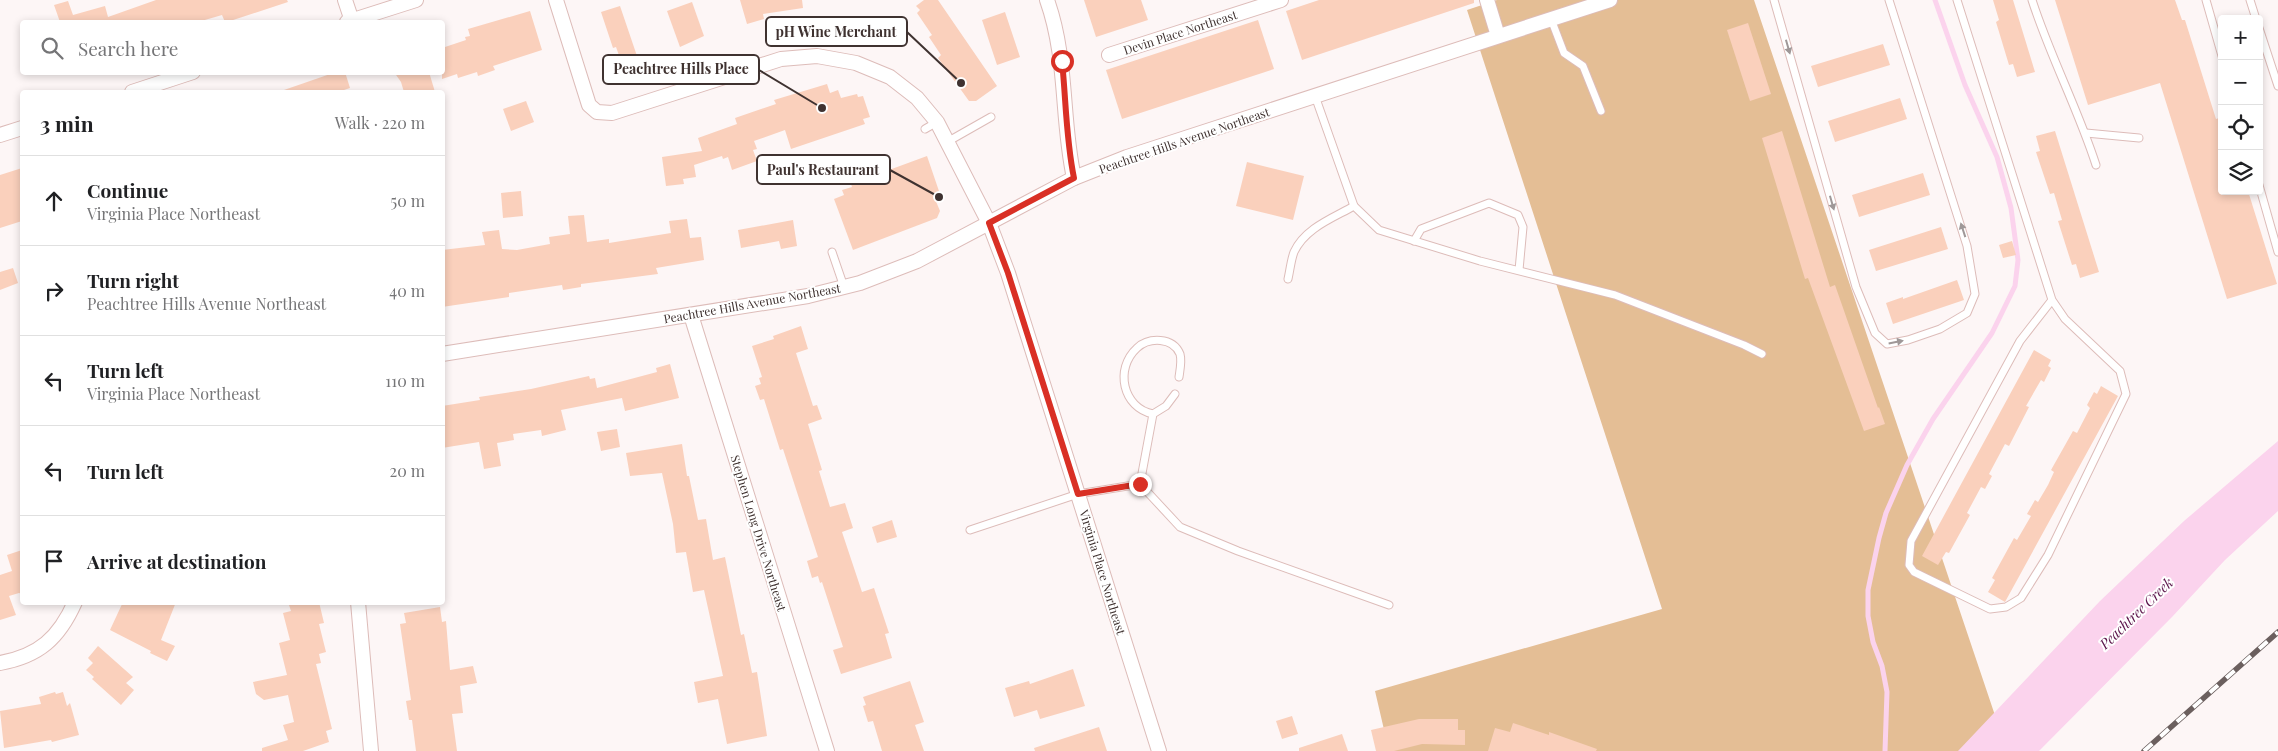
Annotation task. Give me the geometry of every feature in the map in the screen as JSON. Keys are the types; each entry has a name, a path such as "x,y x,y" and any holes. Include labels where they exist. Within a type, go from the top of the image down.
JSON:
{"street":[{"path":"345,0 349,20"},
{"path":"355,20 416,0"},
{"name":"Virginia Place Northeast","path":"556,0 589,105 597,112 612,114 780,60 817,56 856,62 890,77 917,98 931,125 947,142 989,223 1008,273 1159,751"},
{"path":"1046,0 1062,61 1066,97 1068,152 1074,178"},
{"name":"Devin Place Northeast","path":"1109,56 1281,0"},
{"path":"1487,0 1498,36"},
{"name":"Peachtree Hills Avenue Northeast","path":"445,354 808,296 860,283 917,260 1074,178 1127,158 1610,0"},
{"path":"138,90 184,75"},
{"path":"0,135 20,129"},
{"name":"Stephen Long Drive Northeast","path":"691,315 827,751"},
{"path":"0,663 18,659 46,644 66,621 74,605"},
{"path":"358,605 371,751"}],"lane":[{"path":"1774,0 1856,287 1875,333 1887,344 1908,340 1940,329 1967,312 1975,294 1967,246 1888,0"},
{"path":"1957,0 2052,300 2065,319 2120,371 2126,394 2048,555 2021,598 2006,607 1990,609 1914,572 1908,566 1912,541 2020,340 2052,300"},
{"path":"2032,0 2044,37 2086,133 2096,165"},
{"path":"2206,0 2218,42"},
{"path":"2250,0 2255,15"},
{"path":"1551,19 1564,53 1583,66 1600,111"},
{"path":"2263,40 2278,86"},
{"path":"1314,96 1354,206 1379,230 1480,261 1615,295 1744,345 1762,354"},
{"path":"947,142 991,117"},
{"path":"2086,133 2139,138"},
{"path":"2262,195 2278,252"},
{"path":"1414,241 1421,229 1489,203 1518,215 1523,227 1519,270"},
{"path":"1288,279 1294,253 1303,237 1316,227 1354,206"},
{"path":"832,252 844,287"},
{"path":"1153,414 1134,406 1127,394 1124,376 1132,354 1142,344 1149,342 1157,340 1171,344 1179,354 1179,377"},
{"path":"1140,484 1153,414 1166,406 1175,394"},
{"path":"970,530 1078,494 1140,484"},
{"path":"1140,484 1180,527 1238,551 1389,605"}],"shaded area":[{"path":"1497,0 1754,0 2007,751 1389,751 1375,691 1662,609 1467,10"}],"water":[{"name":"Peachtree Creek","path":"2278,441 2278,511 2225,560 2172,617 2039,751 1958,751 2100,601 2184,521"}],"building":[{"path":"156,0 287,0 288,2 233,20 224,20 222,15 205,20 59,20 54,5 68,1 73,15 105,6 108,17"},
{"path":"740,0 802,0 803,8 763,14 764,19 747,24"},
{"path":"924,0 938,0 997,86 976,101 969,101 938,58 941,55 929,37 932,35 917,13 920,10 916,6"},
{"path":"1084,0 1141,0 1148,20 1096,37"},
{"path":"1319,0 1474,0 1474,3 1302,60 1286,11"},
{"path":"1993,0 2013,0 2035,72 2017,77 2013,64 2009,65 1996,22 1999,20"},
{"path":"2055,0 2175,0 2182,20 2185,20 2216,119 2218,118 2218,195 2249,195 2277,284 2227,299 2160,83 2088,105"},
{"path":"692,2 704,36 680,47 667,11"},
{"path":"620,6 637,56 621,61 616,47 613,48 601,12"},
{"path":"530,11 542,50 493,66 495,70 478,76 477,72 458,78 457,74 442,79 442,75 445,75 445,47 466,40 465,37 470,36 468,29"},
{"path":"1005,12 1020,57 997,65 982,20"},
{"path":"1258,20 1274,69 1122,119 1106,70"},
{"path":"1748,23 1771,94 1750,101 1727,30"},
{"path":"1883,44 1890,65 1818,87 1811,66"},
{"path":"327,75 346,75 350,88 344,90 284,90"},
{"path":"396,75 430,75 434,90 403,90"},
{"path":"827,84 830,93 838,90 841,98 857,94 858,97 863,96 870,117 863,119 865,124 791,149 785,130 754,141 757,149 753,150 757,161 732,170 728,157 723,159 722,156 694,165 696,177 683,179 684,184 666,186 662,157 702,151 698,138 737,124 735,118 776,104 774,100"},
{"path":"1900,98 1907,119 1835,142 1828,121"},
{"path":"526,101 534,122 511,131 503,109"},
{"path":"1782,131 1830,287 1835,285 1885,424 1864,431 1808,278 1805,279 1762,138"},
{"path":"2055,131 2099,272 2080,278 2076,264 2072,265 2058,221 2062,220 2054,193 2050,194 2036,152 2040,151 2036,136"},
{"path":"927,156 941,197 935,199 940,211 937,218 853,250 834,199 844,195 842,190 852,187 851,184"},
{"path":"1247,162 1304,176 1293,220 1236,206"},
{"path":"20,169 20,222 0,228 0,175"},
{"path":"1923,173 1930,195 1859,217 1852,195"},
{"path":"521,191 523,216 503,218 501,193"},
{"path":"584,215 587,242 609,239 609,243 671,233 669,221 687,219 690,238 701,237 704,260 656,268 658,274 581,284 581,287 563,290 562,285 509,293 509,297 445,307 445,250 485,245 482,232 499,230 502,249 517,250 550,244 549,237 570,234 568,216"},
{"path":"793,220 797,246 781,249 779,241 741,248 738,230"},
{"path":"1941,227 1948,249 1876,271 1869,250"},
{"path":"2012,241 2016,255 2003,258 1999,245"},
{"path":"13,268 18,283 0,290 0,272"},
{"path":"1957,280 1964,300 1893,324 1886,303"},
{"path":"801,326 808,349 796,353 813,406 817,405 822,419 808,424 822,470 819,471 830,507 845,503 853,528 842,532 862,592 874,588 889,633 885,634 892,658 841,674 833,650 843,647 822,582 820,583 818,576 812,578 807,561 818,557 783,449 780,450 764,399 760,400 755,386 761,384 759,378 762,377 752,346 774,339 773,336"},
{"path":"2034,350 2051,360 2048,366 2051,368 2044,382 2041,380 2026,406 2029,407 2009,446 2005,444 1989,474 1992,476 1985,489 1981,487 1967,513 1970,515 1949,553 1946,552 1938,565 1922,556"},
{"path":"670,364 679,398 625,411 622,398 561,410 566,430 542,436 541,430 513,434 514,440 497,443 501,466 484,469 479,442 445,448 445,406 480,400 479,397 531,389 589,376 590,379 595,378 597,388 657,372 656,368"},
{"path":"2101,386 2118,396 2005,602 1988,592 1995,580 1992,578 2014,538 2017,540 2031,516 2027,514 2035,500 2038,502 2048,485 2054,472 2051,470 2073,431 2077,433 2090,408 2087,405 2094,392 2097,394"},
{"path":"617,429 620,447 601,451 597,432"},
{"path":"682,444 687,476 689,476 698,520 706,519 713,560 725,557 741,635 744,634 752,673 757,672 767,736 727,744 718,699 698,703 694,682 723,676 704,590 693,592 686,552 676,553 673,524 662,473 630,476 626,453"},
{"path":"892,520 897,537 877,543 872,527"},
{"path":"20,551 20,593 9,596 16,615 0,620 0,575 12,571 7,555"},
{"path":"122,605 175,605 161,640 175,646 167,661 110,630"},
{"path":"289,605 320,605 324,623 319,624 326,652 319,654 321,663 316,664 332,729 326,731 329,742 303,751 262,751 262,748 288,740 283,725 294,722 288,695 264,700 256,694 253,682 287,675 279,643 290,640 283,613 291,611"},
{"path":"440,607 442,622 446,621 450,670 473,666 477,683 460,686 463,713 452,714 457,751 416,751 412,720 409,720 406,701 411,700 400,624 406,623 404,613"},
{"path":"98,646 133,677 126,683 134,690 121,705 92,679 94,677 86,670 93,663 88,658"},
{"path":"1073,669 1085,706 1040,719 1037,710 1014,717 1005,688 1029,681 1030,684"},
{"path":"910,681 924,722 915,725 924,751 882,751 873,721 868,722 863,706 866,705 863,697"},
{"path":"55,692 56,694 63,692 67,706 70,703 79,735 52,742 51,740 4,748 0,711 41,704 39,697"},
{"path":"1292,716 1298,734 1282,739 1276,721"},
{"path":"1419,719 1458,719 1458,730 1465,730 1465,745 1422,744 1394,751 1376,751 1371,730"},
{"path":"1513,723 1549,735 1549,732 1597,749 1596,751 1488,751 1495,728 1510,732"},
{"path":"1099,727 1107,751 1035,751 1034,748"},
{"path":"1342,734 1348,751 1299,751 1299,748"}],"waterway":[{"path":"1885,751 1887,692 1868,616 1868,590 1879,538 1886,513 1907,465 1933,419 1992,333 2015,286 2018,260 2011,208 1997,157 1965,85 1935,0"}],"railway":[{"path":"2144,751 2278,632"}],"place":[{"name":"pH Wine Merchant","path":"961,83"},
{"name":"Peachtree Hills Place","path":"822,108"},
{"name":"Paul's Restaurant","path":"939,197"}],"route":[{"path":"1062,61 1066,97 1068,152 1074,178 989,223 1008,273 1078,494 1140,484"}]}
